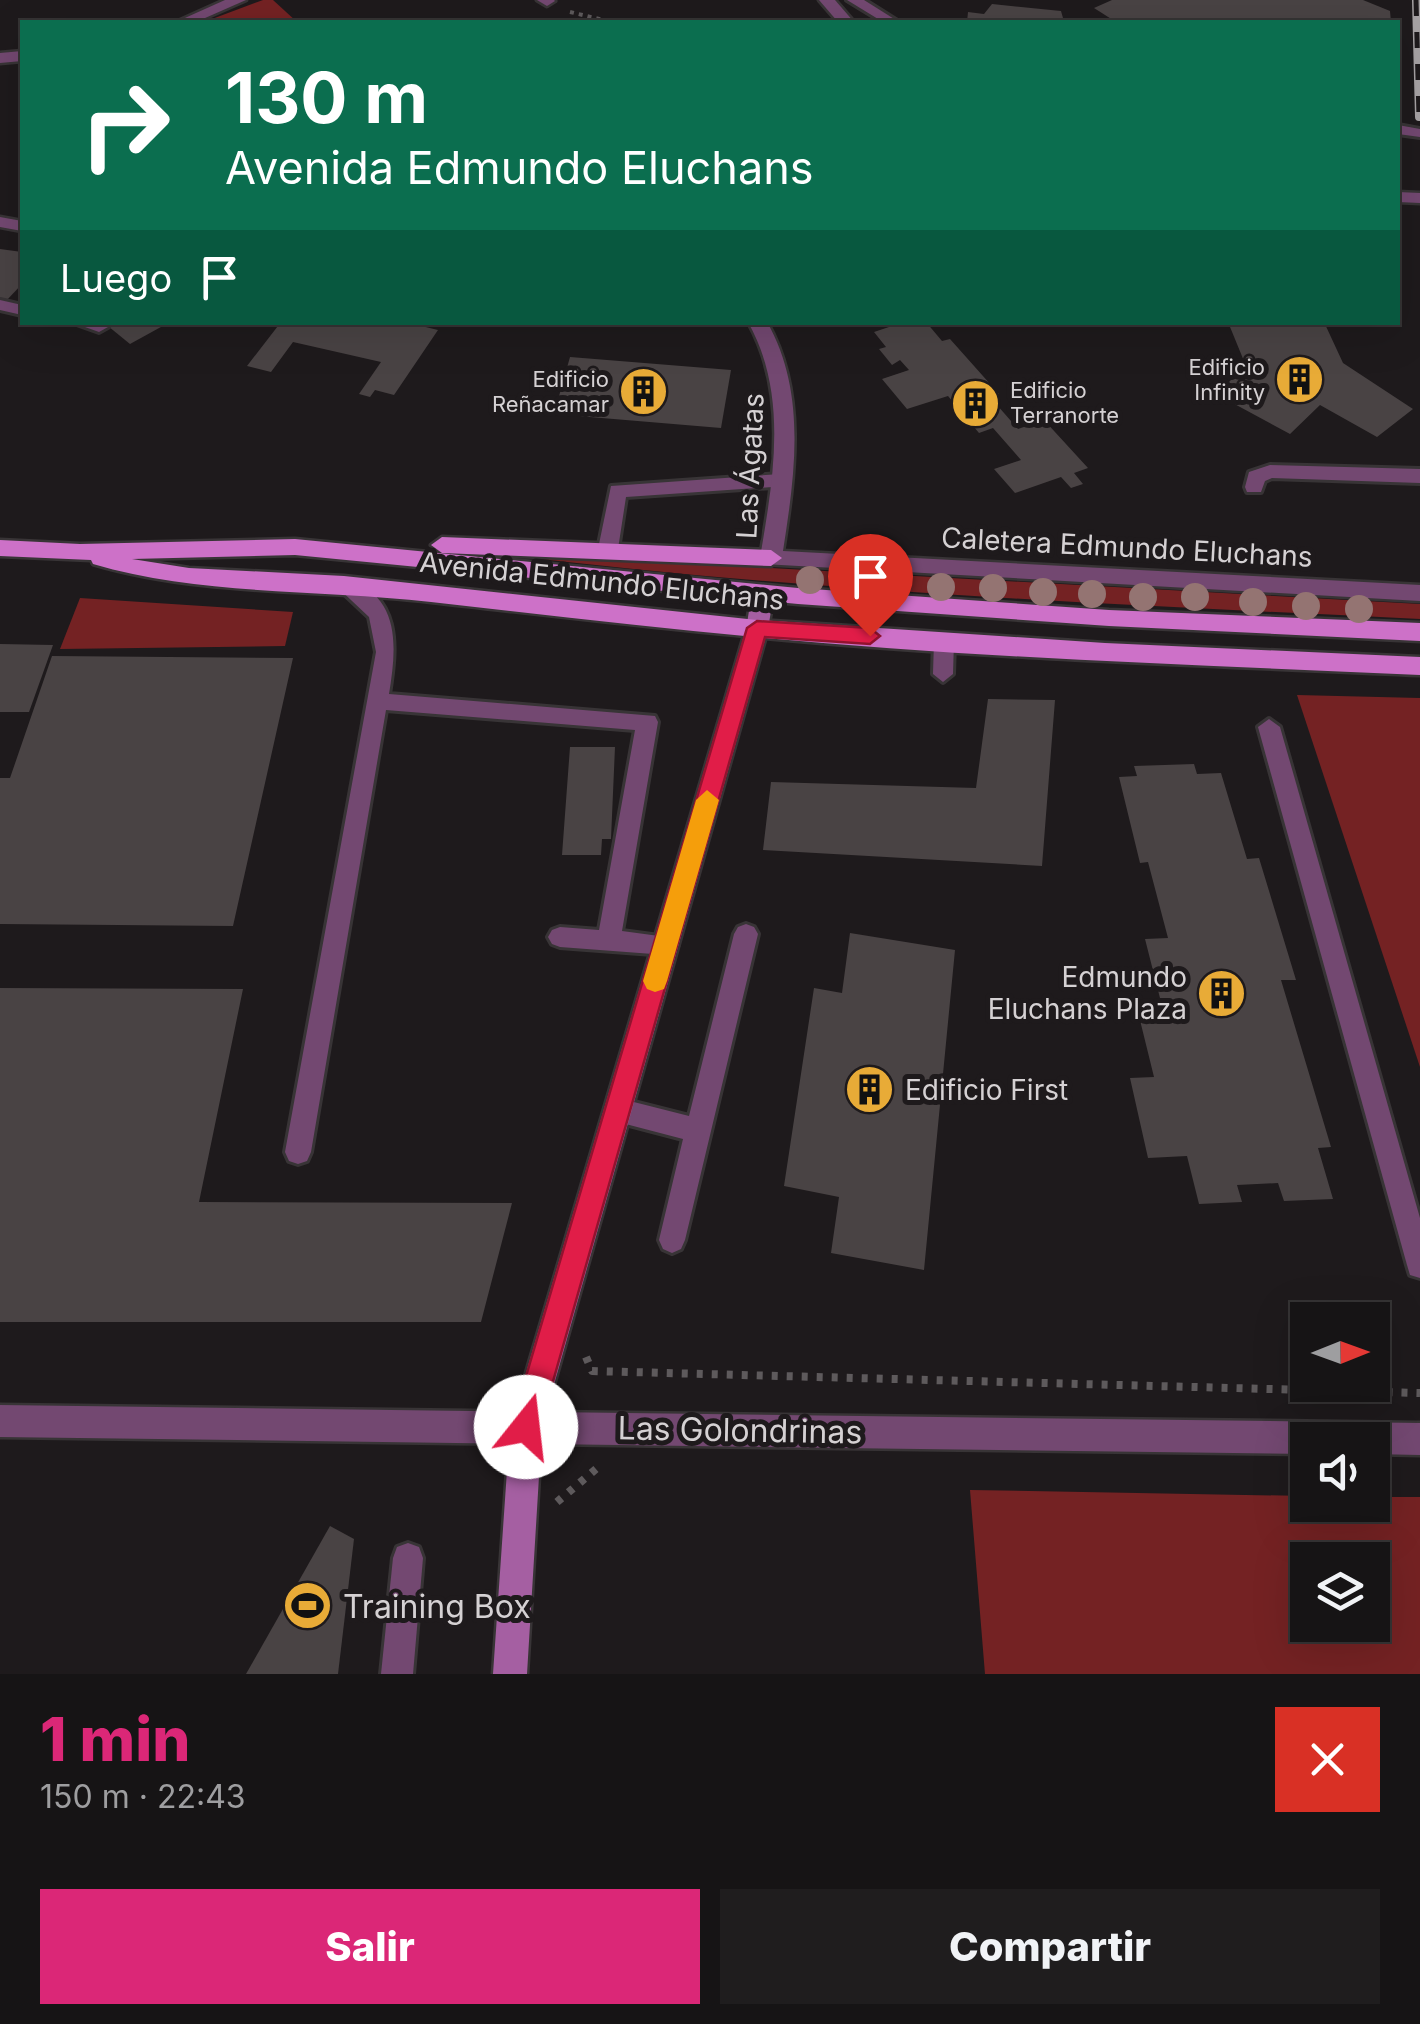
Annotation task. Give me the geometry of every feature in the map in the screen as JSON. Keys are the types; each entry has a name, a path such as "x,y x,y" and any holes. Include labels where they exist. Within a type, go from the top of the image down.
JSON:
{"main road":[{"path":"350,552 458,545 772,558"},
{"name":"Avenida Edmundo Eluchans","path":"0,550 80,552 241,546 350,552 762,593 1109,618 1420,632"},
{"name":"Avenida Edmundo Eluchans","path":"80,552 147,570 189,576 344,584 757,628 1420,666"}],"street":[{"path":"189,20 238,0"},
{"path":"828,0 844,20"},
{"name":"Las Ágatas","path":"759,325 774,352 783,388 780,481 772,558"},
{"name":"Caletera Edmundo Eluchans","path":"772,558 1420,593"},
{"path":"510,1674 526,1427 757,628 762,593"},
{"name":"Las Golondrinas","path":"0,1422 1420,1440"}],"lane":[{"path":"854,0 889,20"},
{"path":"1400,130 1417,133"},
{"path":"91,325 99,327"},
{"path":"1254,487 1256,476 1270,471 1420,476"},
{"path":"608,549 618,491 780,481"},
{"path":"298,1152 386,652 384,622 375,607 344,584"},
{"path":"942,674 944,641"},
{"path":"380,701 647,722 609,941"},
{"path":"1269,727 1420,1265"},
{"path":"672,1240 746,934"},
{"path":"560,937 666,946"},
{"path":"618,1110 698,1131"},
{"path":"397,1674 408,1558"}],"path":[{"path":"546,0 598,20"},
{"path":"551,1340 582,1346 592,1371 1420,1393"},
{"path":"521,1504 561,1502 596,1469 612,1470"}],"shaded area":[{"path":"273,0 295,20 209,20"},
{"path":"482,552 1420,604 1420,619 833,586"},
{"path":"80,598 293,612 285,646 60,649"},
{"path":"1297,695 1420,698 1420,1067"},
{"path":"970,1490 1290,1496 1290,1522 1390,1522 1390,1497 1420,1497 1420,1674 985,1674"}],"building":[{"path":"1112,0 1363,0 1390,11 1391,20 1113,20 1094,8"},
{"path":"992,4 1061,11 1063,18 1088,20 967,20 968,12 984,14"},
{"path":"0,249 20,252 20,286 6,301 0,300"},
{"path":"107,325 165,325 130,344"},
{"path":"279,325 417,325 438,330 394,395 375,390 370,397 359,394 381,362 293,342 271,372 247,366"},
{"name":"Edificio Terranorte","path":"895,325 929,325 942,341 950,339 999,394 990,397 1018,429 1044,420 1088,468 1074,473 1083,484 1071,488 1061,477 1015,493 994,469 1021,460 993,428 979,433 948,396 907,409 882,379 909,370 900,360 892,365 879,349 886,347 874,332"},
{"name":"Edificio Infinity","path":"1229,325 1325,325 1343,363 1413,409 1377,437 1320,405 1290,434 1216,394 1246,366"},
{"name":"Edificio Reñacamar","path":"570,357 731,370 721,428 554,414"},
{"path":"0,644 53,645 29,712 0,712"},
{"path":"52,656 293,658 233,926 0,924 0,778 10,778"},
{"path":"988,699 1055,700 1042,866 763,850 771,782 976,788"},
{"path":"570,747 615,747 611,839 602,839 601,855 562,855"},
{"name":"Edmundo Eluchans Plaza","path":"1194,764 1197,774 1221,773 1247,859 1259,858 1296,980 1281,980 1331,1147 1318,1148 1333,1199 1284,1201 1278,1183 1237,1185 1242,1202 1199,1204 1187,1156 1148,1158 1130,1078 1154,1077 1137,1008 1162,1006 1145,939 1168,938 1148,862 1140,863 1119,777 1137,776 1134,766"},
{"name":"Edificio First","path":"850,933 955,950 924,1270 831,1253 839,1197 784,1186 814,988 842,993"},
{"path":"0,988 243,989 199,1202 512,1203 481,1322 0,1322"},
{"path":"330,1526 354,1539 338,1674 246,1674"}],"railway":[{"path":"1416,0 1419,117"}],"slow traffic":[{"path":"655,981 707,800"}],"place":[{"name":"Edificio Infinity","path":"1300,380"},
{"name":"Edificio Reñacamar","path":"644,392"},
{"name":"Edificio Terranorte","path":"975,403"},
{"name":"Edmundo Eluchans Plaza","path":"1222,993"},
{"name":"Edificio First","path":"870,1090"},
{"name":"Training Box","path":"308,1606"}],"route":[{"path":"526,1427 757,628 870,636"}]}
